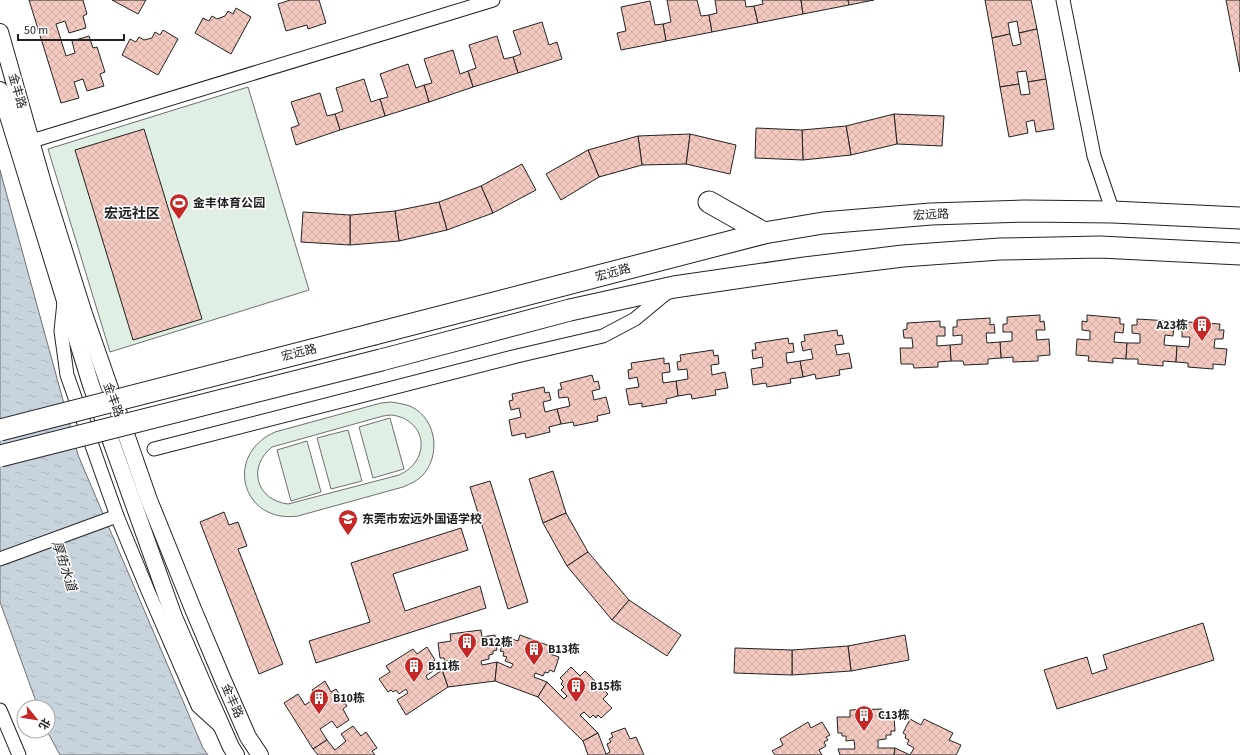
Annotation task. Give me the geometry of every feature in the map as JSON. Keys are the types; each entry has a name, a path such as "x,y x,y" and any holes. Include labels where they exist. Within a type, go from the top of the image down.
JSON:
{"highway":[{"path":"709,202 764,233"},
{"name":"宏远路","path":"0,430 764,233 823,223 931,214 1025,211 1113,212 1240,218"},
{"path":"0,456 381,360 570,310 674,287 903,256 1000,249 1100,247 1240,254"}],"street":[{"path":"24,143 493,0"},
{"path":"1063,0 1094,156 1113,212"},
{"name":"金丰路","path":"0,32 24,143 65,299 91,385 174,617 236,755"},
{"name":"金丰路","path":"0,90 44,187 84,314 149,500 223,680 248,737 260,755"},
{"path":"154,449 509,358 603,336 635,319 674,287"},
{"path":"65,299 61,331 67,375 117,516 198,706 224,730"},
{"path":"0,559 117,516"},
{"path":"0,710 19,755"}],"green space":[{"name":"金丰体育公园","path":"248,87 309,290 110,352 48,149"},
{"path":"391,402 404,404 412,407 427,420 434,439 434,449 428,468 418,479 403,487 298,516 279,516 263,509 252,499 246,486 245,471 249,456 259,443 275,432 381,403","holes":["391,415 403,418 412,424 418,432 421,441 417,460 410,468 399,475 288,504 277,501 268,496 262,489 259,482 259,464 264,455 272,447 383,416"]},
{"path":"390,418 404,469 373,478 359,427"},
{"path":"348,430 362,481 331,489 317,438"},
{"path":"307,441 321,492 291,501 277,450"}],"water":[{"name":"厚街水道","path":"0,170 78,455 203,748 208,755 60,755 51,739 56,739 56,699 35,699 0,602"}],"building":[{"path":"29,0 83,0 87,14 83,16 86,28 69,33 65,21 56,24 66,56 75,53 72,41 89,36 93,48 97,47 105,72 100,74 104,86 87,91 83,79 74,82 79,98 61,103"},
{"path":"112,0 146,0 138,14"},
{"path":"290,0 319,0 326,23 308,29 307,25 286,31 278,4"},
{"path":"667,0 697,0 701,16 709,15 712,32 666,41 663,24 671,22"},
{"path":"715,0 745,0 746,7 754,6 758,23 712,32 709,15 717,13"},
{"path":"762,0 801,0 803,14 758,23 754,6 763,4"},
{"path":"801,0 848,0 849,5 803,14"},
{"path":"848,0 874,0 849,5"},
{"path":"985,0 1031,0 1037,29 1019,33 1017,21 1008,23 1010,34 992,38"},
{"path":"1226,0 1240,0 1240,72"},
{"path":"650,1 655,25 663,24 666,41 621,50 617,33 626,31 621,7"},
{"path":"236,8 251,17 231,54 195,33 203,18 209,21 212,16 217,19 225,16 228,11 233,14"},
{"path":"542,22 549,45 557,42 562,59 518,73 513,57 521,54 513,31"},
{"path":"1037,29 1046,79 1028,82 1026,71 1017,72 1019,84 1000,87 992,38 1010,34 1013,46 1021,44 1019,33"},
{"path":"163,30 178,39 158,75 122,55 130,39 136,42 139,37 144,40 152,38 155,32 160,35"},
{"path":"497,36 504,59 513,57 518,73 473,87 468,71 476,68 469,45"},
{"path":"453,50 460,74 468,71 473,87 429,102 424,85 432,83 424,59"},
{"path":"408,64 416,88 424,85 429,102 385,116 380,99 388,97 380,74"},
{"path":"364,79 371,102 380,99 385,116 340,130 335,114 343,111 336,88"},
{"path":"1046,79 1054,129 1036,132 1034,120 1026,122 1028,133 1009,137 1000,87 1019,84 1021,95 1030,94 1028,82"},
{"path":"320,93 327,116 335,114 340,130 296,145 291,128 299,125 291,102"},
{"path":"894,114 944,116 942,146 897,144"},
{"path":"894,114 897,144 851,155 846,126"},
{"path":"846,126 851,155 803,160 802,130"},
{"path":"756,128 802,130 803,160 755,158"},
{"path":"144,129 202,319 133,340 75,150"},
{"path":"690,134 736,145 730,174 686,164"},
{"path":"690,134 686,164 642,165 638,136"},
{"path":"638,136 642,165 599,177 588,150"},
{"path":"588,150 599,177 561,200 546,174"},
{"path":"522,164 536,190 493,213 481,186"},
{"path":"481,186 493,213 447,230 439,202"},
{"path":"439,202 447,230 399,241 395,211"},
{"path":"395,211 399,241 350,245 350,215"},
{"path":"303,212 350,215 350,245 301,242"},
{"path":"1040,315 1040,322 1044,321 1045,330 1036,330 1037,340 1049,339 1050,355 1038,356 1038,361 1013,362 1013,357 1001,358 1000,342 1012,341 1012,332 1003,332 1003,324 1007,324 1007,317"},
{"path":"1087,315 1120,318 1120,324 1124,324 1123,333 1115,332 1114,342 1127,343 1126,359 1113,358 1113,363 1088,361 1089,356 1076,355 1077,339 1090,340 1090,331 1082,330 1082,321 1087,322"},
{"path":"990,318 990,325 994,324 995,333 986,333 987,343 1000,342 1001,358 988,359 988,364 964,365 963,361 951,361 950,345 962,344 962,335 953,336 953,327 957,327 957,320"},
{"path":"1137,319 1170,321 1170,327 1174,327 1173,336 1165,335 1164,345 1177,346 1176,362 1163,361 1163,366 1138,364 1138,359 1126,359 1127,343 1140,343 1140,334 1132,333 1132,325 1137,325"},
{"path":"940,321 940,327 945,327 945,336 937,336 937,346 950,345 951,361 938,362 938,367 914,368 913,364 901,364 900,348 913,348 912,338 904,338 903,330 907,329 907,323"},
{"name":"A23栋","path":"1187,322 1220,324 1219,330 1224,330 1223,339 1215,339 1214,348 1227,349 1225,365 1213,364 1213,369 1188,367 1188,363 1176,362 1177,346 1189,347 1190,337 1182,337 1182,328 1187,328"},
{"path":"837,330 838,336 842,335 844,344 835,345 837,355 849,353 852,368 839,370 840,375 816,379 815,374 803,377 800,361 813,359 811,349 803,351 801,342 805,341 804,335"},
{"path":"788,338 789,344 793,343 794,352 786,353 787,363 800,361 803,377 790,379 791,383 767,387 766,383 753,385 751,369 763,367 762,357 753,359 752,350 756,350 755,343"},
{"path":"713,350 714,356 718,355 719,364 711,365 712,375 725,372 728,388 715,390 716,395 692,399 691,394 678,396 676,381 688,379 687,369 678,370 677,362 681,361 680,355"},
{"path":"664,358 664,364 669,363 670,372 662,373 663,383 676,381 678,396 666,399 667,403 642,407 642,403 629,405 626,389 639,387 637,377 629,379 628,370 632,369 631,363"},
{"path":"592,375 594,382 598,381 600,389 592,391 594,400 606,397 610,413 597,416 598,421 574,426 573,422 561,424 557,409 570,406 568,397 559,398 558,390 562,389 560,383"},
{"path":"544,387 545,393 549,392 551,400 543,402 545,412 557,409 561,424 549,427 550,432 526,438 525,433 512,436 509,420 521,417 519,408 511,410 509,401 513,400 512,394"},
{"path":"553,471 566,513 543,523 529,479"},
{"path":"490,481 528,602 508,609 470,487"},
{"path":"224,512 229,525 238,522 247,546 238,549 283,664 259,674 200,522"},
{"path":"566,513 588,552 567,566 543,523"},
{"path":"461,528 468,550 393,574 405,611 480,586 486,608 316,663 309,641 370,622 351,563"},
{"path":"588,552 629,600 612,620 567,566"},
{"path":"629,600 681,635 667,656 612,620"},
{"path":"1203,623 1214,660 1057,709 1044,670 1087,657 1092,674 1107,669 1103,655"},
{"name":"B12栋","path":"481,630 482,637 495,635 497,650 493,651 493,654 489,655 489,659 481,661 482,665 497,662 495,681 448,687 442,670 458,668 458,664 449,665 449,661 445,661 444,658 440,658 438,643 451,641 450,634"},
{"name":"B13栋","path":"520,635 550,646 547,653 559,657 554,672 550,670 548,673 545,672 543,676 535,673 534,677 547,682 538,697 495,681 497,662 511,668 513,664 505,661 507,657 503,656 504,652 500,651 506,637 518,641"},
{"path":"905,635 909,660 851,671 848,646"},
{"path":"848,646 851,671 792,675 792,650"},
{"name":"B11栋","path":"427,647 435,660 432,662 434,665 430,667 433,671 426,676 428,680 442,670 448,687 406,715 397,700 408,693 406,689 399,694 396,690 393,692 391,690 388,692 379,679 390,672 386,666 413,649 417,654"},
{"path":"735,648 792,650 792,675 734,673"},
{"name":"B15栋","path":"571,667 580,676 585,671 608,694 603,699 612,708 601,718 598,715 596,718 593,715 590,718 584,712 580,715 598,733 583,741 538,697 547,682 564,699 567,696 561,690 564,687 561,684 563,681 560,678"},
{"name":"B10栋","path":"325,681 331,692 336,689 347,706 343,709 349,720 337,728 332,721 320,729 327,740 313,749 284,703 298,694 305,705 317,697 312,690"},
{"name":"C13栋","path":"882,709 882,716 894,716 895,731 891,731 891,735 886,735 886,739 878,740 878,748 895,748 894,755 840,755 838,749 855,749 854,740 846,741 846,736 842,736 842,733 838,733 837,717 850,717 850,710"},
{"path":"910,719 921,725 924,719 953,733 949,740 961,745 956,755 910,755 914,748 907,744 909,740 905,738 906,735 903,733"},
{"path":"808,722 811,728 822,722 830,735 826,737 828,740 824,742 826,746 819,750 822,755 775,755 772,751 783,745 780,739"},
{"path":"353,726 361,736 366,732 377,748 372,751 375,755 318,755 313,749 327,740 335,750 346,741 341,734"},
{"path":"625,728 630,739 636,737 644,755 588,755 583,741 598,733 606,754 610,752 607,744 611,742 609,739 613,737 611,733"},
{"path":"895,748 910,755 894,755"}],"place":[{"name":"金丰体育公园","path":"179,220"},
{"name":"A23栋","path":"1202,342"},
{"name":"东莞市宏远外国语学校","path":"348,536"},
{"name":"B12栋","path":"467,659"},
{"name":"B13栋","path":"534,666"},
{"name":"B11栋","path":"414,683"},
{"name":"B15栋","path":"576,703"},
{"name":"B10栋","path":"319,715"},
{"name":"C13栋","path":"864,732"}],"district":[{"name":"宏远社区","path":"132,214"}]}
